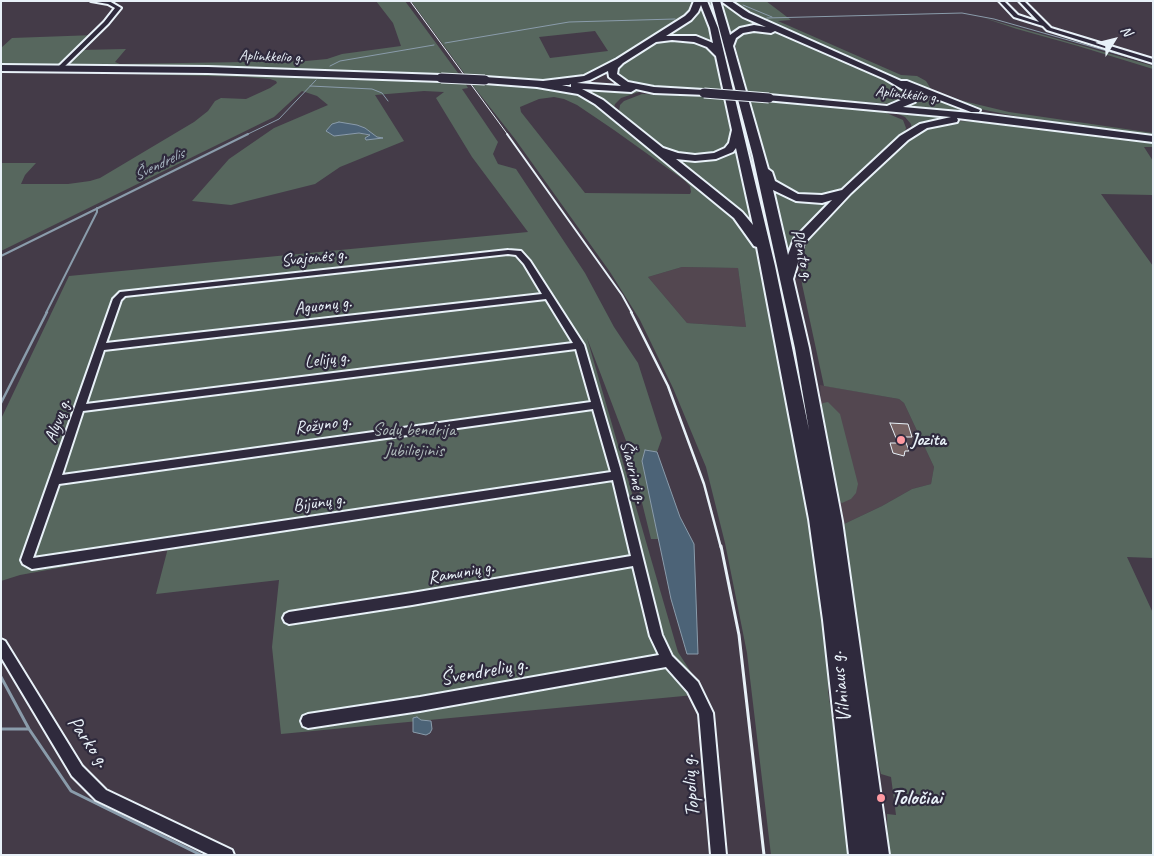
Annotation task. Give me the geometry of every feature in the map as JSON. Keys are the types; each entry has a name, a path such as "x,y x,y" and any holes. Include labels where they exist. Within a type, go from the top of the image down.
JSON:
{"highway":[{"path":"541,84 569,82 588,78 620,61 688,18 694,12 698,1"},
{"name":"Plento g.","path":"703,1 714,28 825,520"},
{"name":"Plento g.","path":"716,1 759,156 802,348 825,520"},
{"path":"725,1 746,15 888,77 955,103 979,111 1070,128"},
{"path":"729,45 734,34 754,28 776,31 807,42"},
{"path":"646,44 664,38 689,38 710,45 720,55"},
{"path":"620,61 612,71 614,78 625,84 656,90"},
{"name":"Aplinkkelio g.","path":"1,68 208,70 442,78 656,90 864,105 1153,139"},
{"path":"864,105 896,105 911,100 913,97 912,91 888,77"},
{"path":"541,84 572,89 586,94 654,145 738,215 754,235 768,266"},
{"path":"626,123 616,110 620,102 637,94 656,90"},
{"path":"787,280 798,242 804,234 909,131 906,121 886,111 864,105"},
{"path":"904,138 924,126 945,121 1015,122"},
{"path":"654,145 676,156 710,157 729,150 734,143 737,130"},
{"path":"759,156 770,183 789,195 808,200 822,199 847,191"},
{"name":"Vilniaus g.","path":"825,520 833,620 860,855"},
{"name":"Vilniaus g.","path":"825,520 877,855"}],"street":[{"path":"60,68 106,23 118,8 109,3 93,1"},
{"path":"1000,1 1016,16 1044,25"},
{"path":"1021,1 1044,25 1055,32 1153,61"},
{"name":"Svajonės g.","path":"123,294 508,252"},
{"name":"Šiaurinė g.","path":"508,252 518,253 523,257 579,345 617,475 656,636 668,660 693,687 706,713"},
{"name":"Alyvų g.","path":"27,560 117,299 123,294"},
{"name":"Aguonų g.","path":"101,347 548,296"},
{"name":"Lelijų g.","path":"80,408 579,345"},
{"name":"Rožyno g.","path":"54,480 597,405"},
{"name":"Bijūnų g.","path":"27,560 32,564 617,475"},
{"name":"Ramunių g.","path":"289,618 638,560"},
{"name":"Parko g.","path":"1,645 77,771 101,795 227,855"},
{"name":"Švendrelių g.","path":"308,721 420,704 668,660"},
{"name":"Topolių g.","path":"706,713 719,855"}],"shaded area":[{"path":"682,267 738,268 746,327 687,323 648,277"},
{"path":"820,385 899,399 904,403 934,467 931,484 912,489 844,524 821,405"}],"green space":[{"path":"376,1 405,1 461,77 1,66 1,48 12,38 95,35 80,50 126,49 115,62 120,64 306,61 401,46 393,23"},
{"path":"411,1 696,1 686,17 592,74 565,81 467,77","holes":["595,31 608,51 550,58 539,37"]},
{"path":"705,1 713,1 773,239 804,385 824,504"},
{"path":"721,1 773,28 741,29 731,34"},
{"path":"728,1 766,1 791,20 778,21 901,75 917,76 926,81 931,89 955,99 1009,112 1153,133 1153,136 1040,121 970,107 892,77 753,17"},
{"path":"701,5 714,46 692,37 659,38"},
{"path":"984,18 1153,66 1153,69 1017,29"},
{"path":"749,30 782,33 909,90 909,99 893,104 763,95 884,112 903,120 906,128 904,134 838,193 824,197 805,197 783,190 770,177 734,41 736,35"},
{"path":"682,38 713,49 715,55 732,137 729,147 713,155 688,156 666,150 641,132 619,111 620,105 624,101 642,94 708,96 708,92 643,86 625,82 615,75 616,67 652,44 660,40"},
{"name":"Sodų bendrija Jubiliejinis","path":"177,71 464,81 468,88 462,89 498,142 493,154 498,164 516,169 585,273 614,327 638,363 662,438 657,452 645,450 642,461 659,539 651,539 628,446 587,338 678,652 705,694 281,734 272,647 279,580 156,594 168,548 20,575 1,581 1,419 69,276 528,232 472,157 436,98 444,92 424,91 375,95 404,141 340,167 315,184 231,205 192,201 229,159 274,128 328,105 317,96 302,91 274,117 1,251 1,163 36,163 25,175 21,184 68,184 90,181 100,178 194,122 208,111 215,101 221,98 246,99 277,83 270,79 246,77 57,72","holes":["332,124 357,125 382,138 365,138 371,136 359,133 334,136 327,131"]},
{"path":"470,82 548,87 583,94 724,205 755,244 801,452 831,651 828,691 852,855 771,855 747,653 725,543 706,467 673,388 640,320 610,272 515,139","holes":["554,97 577,105 614,130 684,180 690,186 690,194 585,193 521,112 520,107 539,99","682,267 738,268 746,327 687,323 648,277"]},
{"path":"575,87 642,91 621,98 615,104 613,111"},
{"path":"913,88 976,111 1000,117 898,107 907,105"},
{"path":"890,110 965,117 935,121 912,130 911,124 905,117"},
{"path":"956,121 993,122 1153,143 1153,147 1144,147 1153,161 1153,195 1101,194 1153,266 1153,558 1127,557 1153,613 1153,855 888,855 887,814 896,815 891,777 881,774 864,706 844,524 912,489 931,484 934,467 904,403 899,399 824,386 802,284 800,263 808,238 805,236 907,139 926,127"},
{"path":"736,146 755,230 671,156 693,160"},
{"path":"771,187 789,197 823,202 834,200 797,237 788,254"},
{"path":"828,402 840,414 858,484 856,493 851,499 842,503 839,501 821,405"}],"water":[{"path":"339,122 357,125 365,128 377,137 383,138 366,140 365,138 370,135 359,133 334,136 326,131 332,124"},
{"path":"645,450 657,452 680,517 694,544 698,654 687,654 671,599 642,461"},
{"path":"417,717 421,720 431,721 432,729 430,733 426,735 413,732 413,718"}],"building":[{"name":"Jozita","path":"890,423 908,424 912,437 904,437 909,451 905,451 904,456 893,453 890,443 898,443"}],"waterway":[{"path":"743,5 772,17"},
{"path":"767,18 962,13 994,19 1153,64"},
{"path":"445,43 569,22 675,19"},
{"path":"330,66 340,61 434,45"},
{"name":"Švendrelis","path":"310,86 316,80"},
{"name":"Švendrelis","path":"246,135 279,119 310,86"},
{"path":"310,86 372,89 382,93 388,101"},
{"name":"Švendrelis","path":"97,209 248,134"},
{"name":"Švendrelis","path":"1,256 97,209"},
{"path":"46,313 97,209"},
{"path":"1,403 47,312"},
{"path":"1,677 29,729"},
{"path":"1,729 29,729"},
{"path":"29,729 71,791 201,855"}],"railway":[{"path":"410,1 508,135"},
{"path":"507,134 622,295 632,313"},
{"path":"631,312 668,386 704,484 721,548"},
{"path":"721,546 739,635 764,855"}],"place":[{"name":"Jozita","path":"901,440"},
{"name":"Toločiai","path":"881,798"}]}
